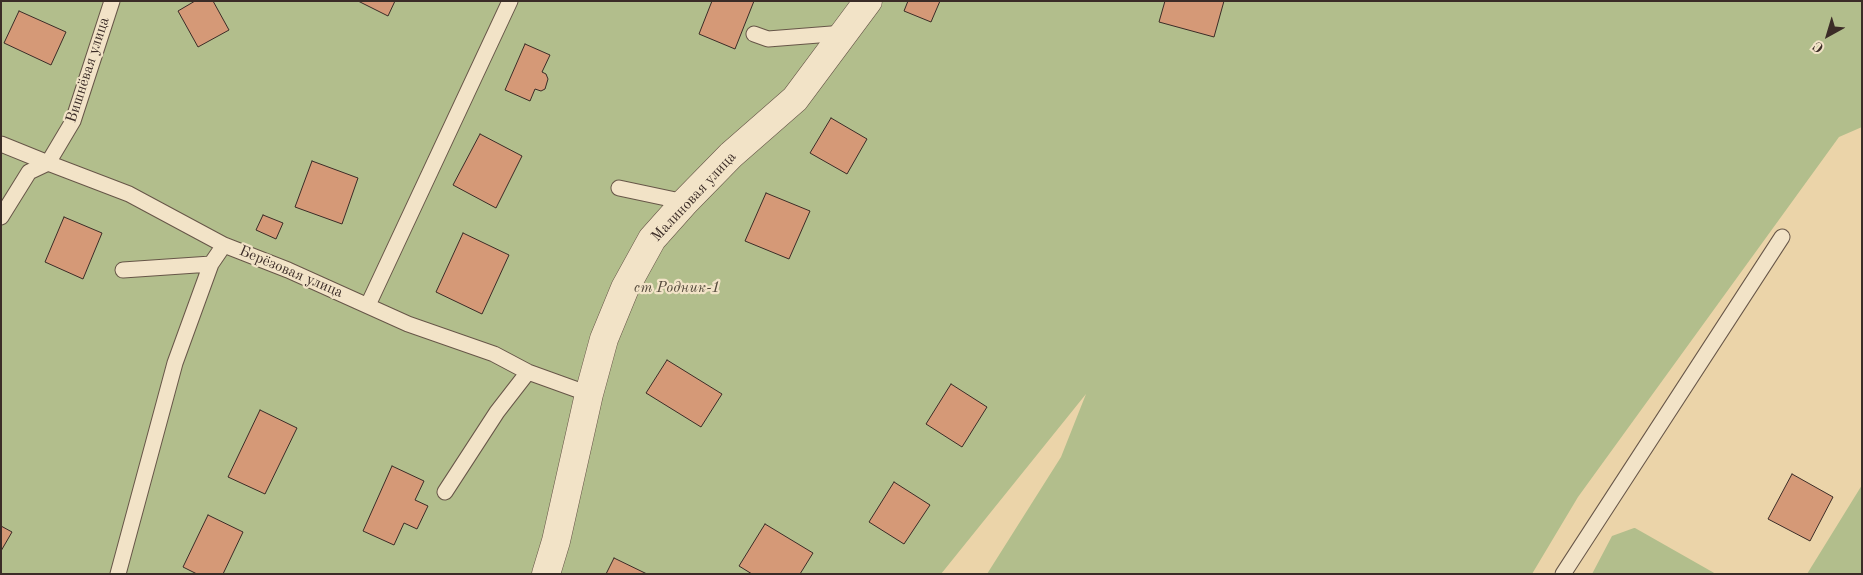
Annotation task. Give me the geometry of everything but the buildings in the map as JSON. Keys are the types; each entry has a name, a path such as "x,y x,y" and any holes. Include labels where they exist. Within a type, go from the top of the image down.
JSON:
{"street":[{"name":"Малиновая улица","path":"546,574 556,541 589,394 604,339 625,288 652,239 731,155 795,99 868,1"}],"lane":[{"name":"Вишнёвая улица","path":"48,163 73,121 112,1"},
{"path":"368,306 510,1"},
{"path":"754,34 768,39 844,33"},
{"path":"1,144 129,194 224,245"},
{"path":"1,217 29,172 48,163"},
{"path":"619,188 685,202"},
{"path":"1563,574 1782,237"},
{"name":"Берёзовая улица","path":"118,574 176,363 212,264 224,245 408,324 494,354 528,372 589,394"},
{"path":"123,270 212,264"},
{"path":"445,492 497,412 528,372"}],"green space":[{"name":"ст Родник-1","path":"1,1 1862,1 1862,127 1839,137 1578,497 1532,574 987,574 1061,457 1086,394 941,574 1,574"},
{"path":"1862,485 1862,574 1807,574"},
{"path":"1635,528 1716,574 1592,574 1612,536"}]}
